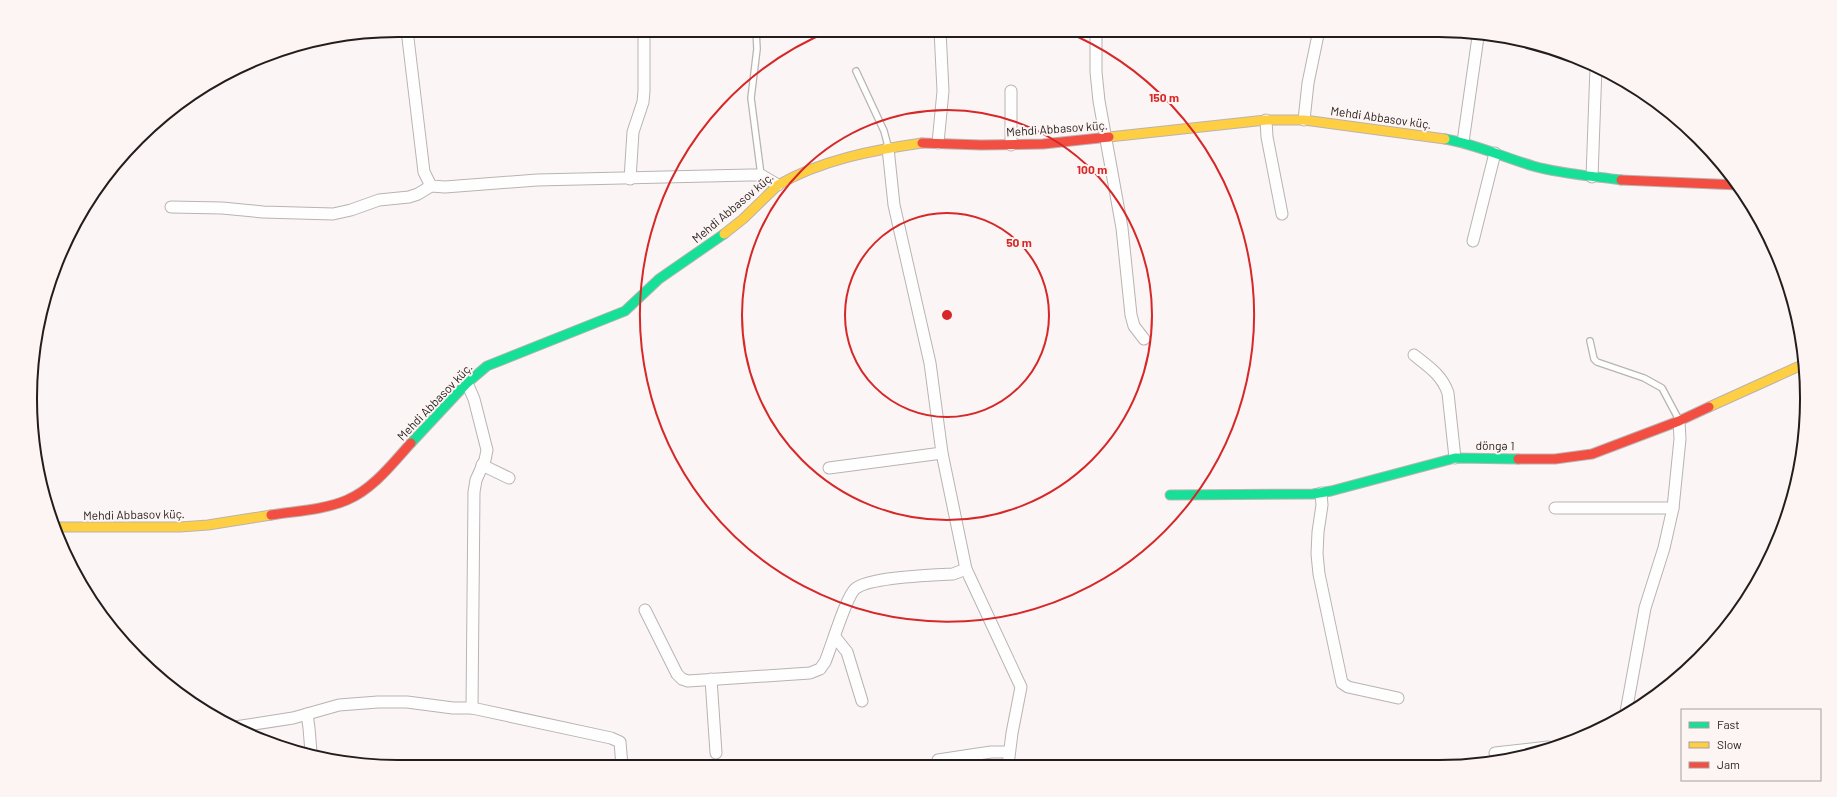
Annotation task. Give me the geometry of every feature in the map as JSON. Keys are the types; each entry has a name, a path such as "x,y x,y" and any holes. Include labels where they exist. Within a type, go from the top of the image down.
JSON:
{"street":[{"path":"408,37 424,172 431,186"},
{"path":"630,179 633,132 643,102 644,37"},
{"path":"938,143 942,90 940,37"},
{"path":"1096,37 1096,72 1099,101 1122,228 1131,315 1134,326 1144,339"},
{"path":"1304,120 1308,83 1318,37"},
{"path":"1463,142 1478,39"},
{"path":"1592,177 1596,73"},
{"path":"1010,145 1011,91"},
{"path":"1266,120 1267,138 1282,214"},
{"name":"Mehdi Abbasov küç.","path":"61,527 173,527 208,525 317,508 347,500 371,485 385,472 467,383 487,366 625,311 659,279 709,246 743,219 778,185 798,174 829,163 888,148 904,145 938,143 1010,145 1106,138 1266,120 1304,120 1463,142 1495,153 1562,172 1592,177 1629,181 1730,185"},
{"path":"888,148 894,205 930,363 942,453 966,570 1021,687 1008,760"},
{"path":"1473,242 1495,153"},
{"path":"171,208 222,208 263,212 333,214 351,210 379,200 409,197 418,194 431,186 445,187 536,180 761,175 778,185"},
{"path":"1414,355 1439,375 1445,384 1448,393 1455,458"},
{"name":"döngə 1","path":"1170,495 1321,493 1455,458 1555,459 1592,454 1679,421 1798,367"},
{"path":"467,383 474,399 483,429 487,450 476,480 474,492 472,708"},
{"path":"1627,707 1645,608 1664,548 1673,508 1680,439 1679,421"},
{"path":"829,468 942,453"},
{"path":"482,465 509,478"},
{"path":"1321,493 1321,511 1318,532 1318,560 1342,683 1348,687 1398,698"},
{"path":"1555,508 1673,508"},
{"path":"646,610 677,674 682,679 688,681 810,674 820,670 835,637 848,601 855,589 870,581 954,574 966,570"},
{"path":"835,637 847,652 862,701"},
{"path":"711,679 716,753"},
{"path":"245,726 276,722 339,705 378,702 407,702 453,708 472,708 611,738 620,742 622,760"},
{"path":"306,714 311,749"},
{"path":"1495,753 1524,750"},
{"path":"938,760 991,752 1009,752"}],"lane":[{"path":"756,37 757,49 751,98 761,175"},
{"path":"856,71 884,131 888,148"},
{"path":"1590,341 1594,359 1597,362 1644,378 1662,388 1679,421"}],"traffic: fast":[{"path":"1445,139 1467,144 1544,169 1621,180"},
{"path":"411,443 467,383 487,366 625,311 659,279 724,234"},
{"path":"1170,495 1313,494 1331,491 1455,458 1518,459"}],"traffic: slow":[{"path":"1109,137 1266,120 1304,120 1445,139"},
{"path":"724,234 743,219 778,185 795,176 848,157 922,143"},
{"path":"1709,407 1798,367"},
{"path":"61,527 180,527 208,525 271,515"}],"traffic: jam":[{"path":"922,143 981,145 1043,144 1109,137"},
{"path":"1621,180 1730,185"},
{"path":"1518,459 1555,459 1592,454 1679,421 1709,407"},
{"path":"271,515 310,510 347,500 374,483 411,443"}]}
